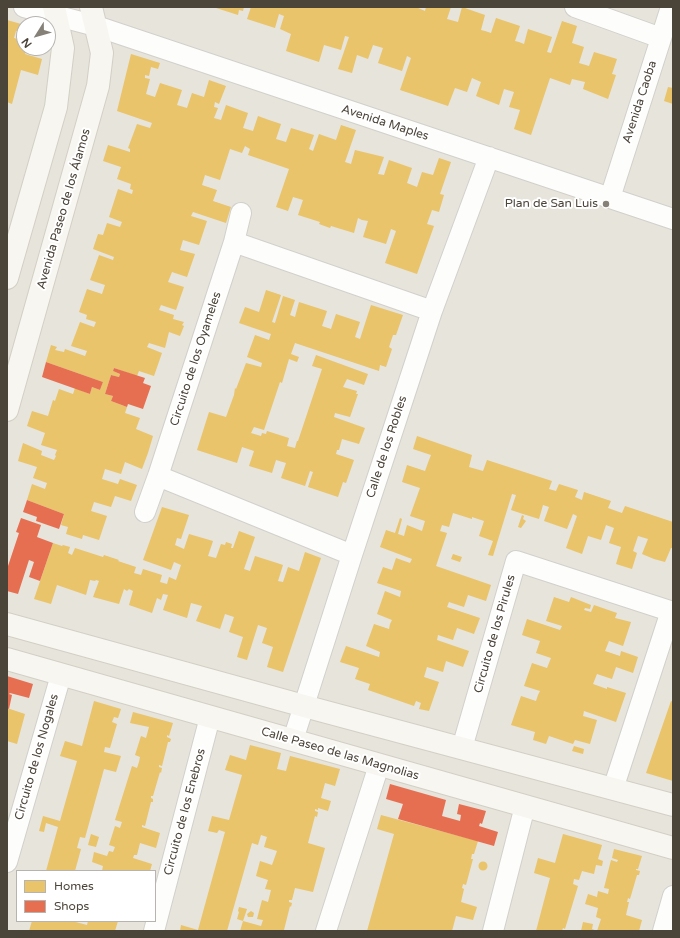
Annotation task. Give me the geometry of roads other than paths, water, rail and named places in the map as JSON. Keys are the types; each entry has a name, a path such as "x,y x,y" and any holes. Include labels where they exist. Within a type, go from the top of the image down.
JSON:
{"street":[{"name":"Avenida Maples","path":"24,7 94,17 489,157 673,219"},
{"path":"575,7 660,38"},
{"name":"Avenida Caoba","path":"610,198 671,7"},
{"path":"7,278 56,107 63,48 55,11"},
{"name":"Avenida Paseo de los Álamos","path":"7,410 98,86 102,53 94,17"},
{"name":"Calle de los Robles","path":"293,740 432,311 489,157"},
{"name":"Circuito de los Oyameles","path":"145,512 234,242 241,213"},
{"path":"234,242 432,311"},
{"path":"158,476 352,555"},
{"name":"Circuito de los Pirules","path":"462,748 516,561 672,611 613,788"},
{"path":"7,624 304,706 673,805"},
{"name":"Calle Paseo de las Magnolias","path":"7,659 673,848"},
{"name":"Circuito de los Nogales","path":"7,862 61,675"},
{"name":"Circuito de los Enebros","path":"154,931 210,717"},
{"path":"326,931 379,765"},
{"path":"493,931 525,806"},
{"path":"663,931 673,896"}],"place":[{"name":"Plan de San Luis","path":"606,204"}]}
